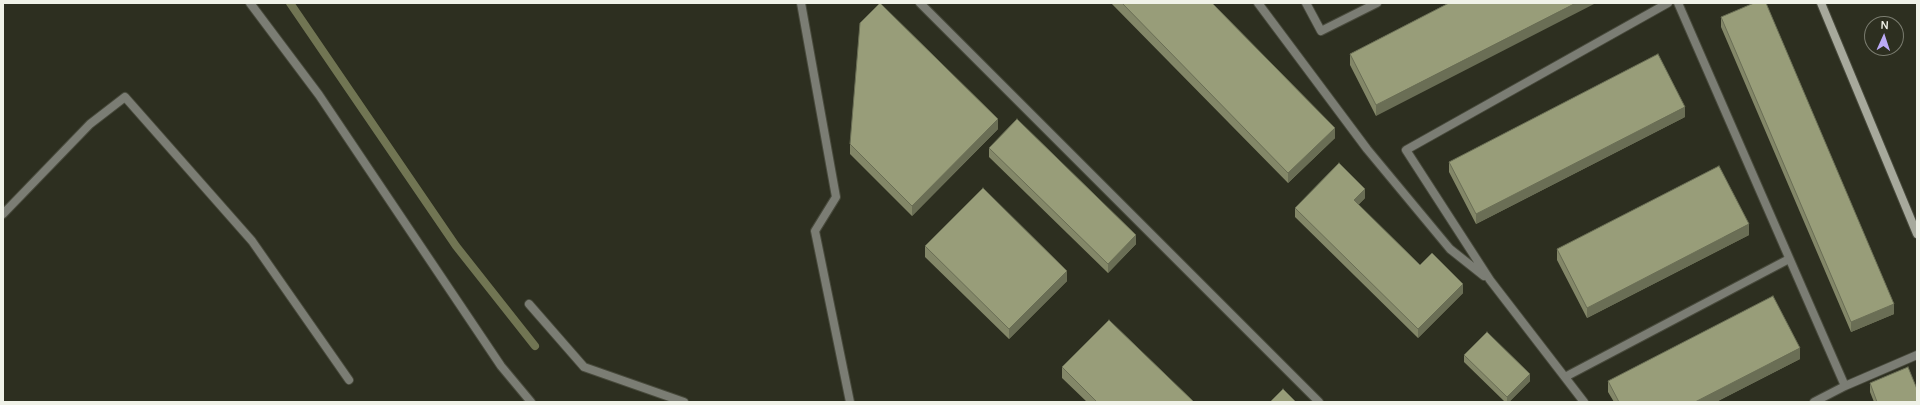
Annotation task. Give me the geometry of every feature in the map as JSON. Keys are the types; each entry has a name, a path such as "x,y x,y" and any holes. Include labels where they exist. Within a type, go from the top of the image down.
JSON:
{"street":[{"path":"250,3 319,95 501,366 531,402"},
{"path":"802,3 836,197 815,231 850,402"},
{"path":"920,3 1319,402"},
{"path":"1258,3 1367,149 1450,249 1490,280"},
{"path":"1306,3 1321,31 1377,3"},
{"path":"1584,402 1490,280 1406,150 1668,3"},
{"path":"1678,3 1845,386"},
{"path":"1821,3 1917,234"},
{"path":"3,214 90,124 125,97 252,241 350,380"},
{"path":"1565,377 1790,259"},
{"path":"529,304 584,367 684,402"},
{"path":"1814,402 1845,386 1917,355"}],"building":[{"path":"880,3 998,119 912,206 850,144 860,23"},
{"path":"1122,3 1212,3 1335,128 1288,173"},
{"path":"1449,3 1576,3 1376,105 1350,54"},
{"path":"1754,3 1766,3 1894,304 1851,322 1721,17"},
{"path":"1658,54 1685,107 1476,214 1449,162"},
{"path":"1017,119 1136,235 1108,264 989,148"},
{"path":"1339,163 1365,189 1354,200 1420,265 1432,253 1463,284 1418,329 1295,208"},
{"path":"1719,166 1749,224 1587,308 1557,249"},
{"path":"983,188 1067,271 1009,329 925,246"},
{"path":"1773,296 1800,348 1695,402 1619,402 1608,381"},
{"path":"1109,320 1194,402 1097,402 1062,367"},
{"path":"1487,332 1530,374 1507,397 1464,355"},
{"path":"1908,367 1917,389 1917,402 1877,402 1870,383"},
{"path":"1283,389 1296,402 1270,402"}],"waterway":[{"path":"290,3 456,246 535,346"}]}
